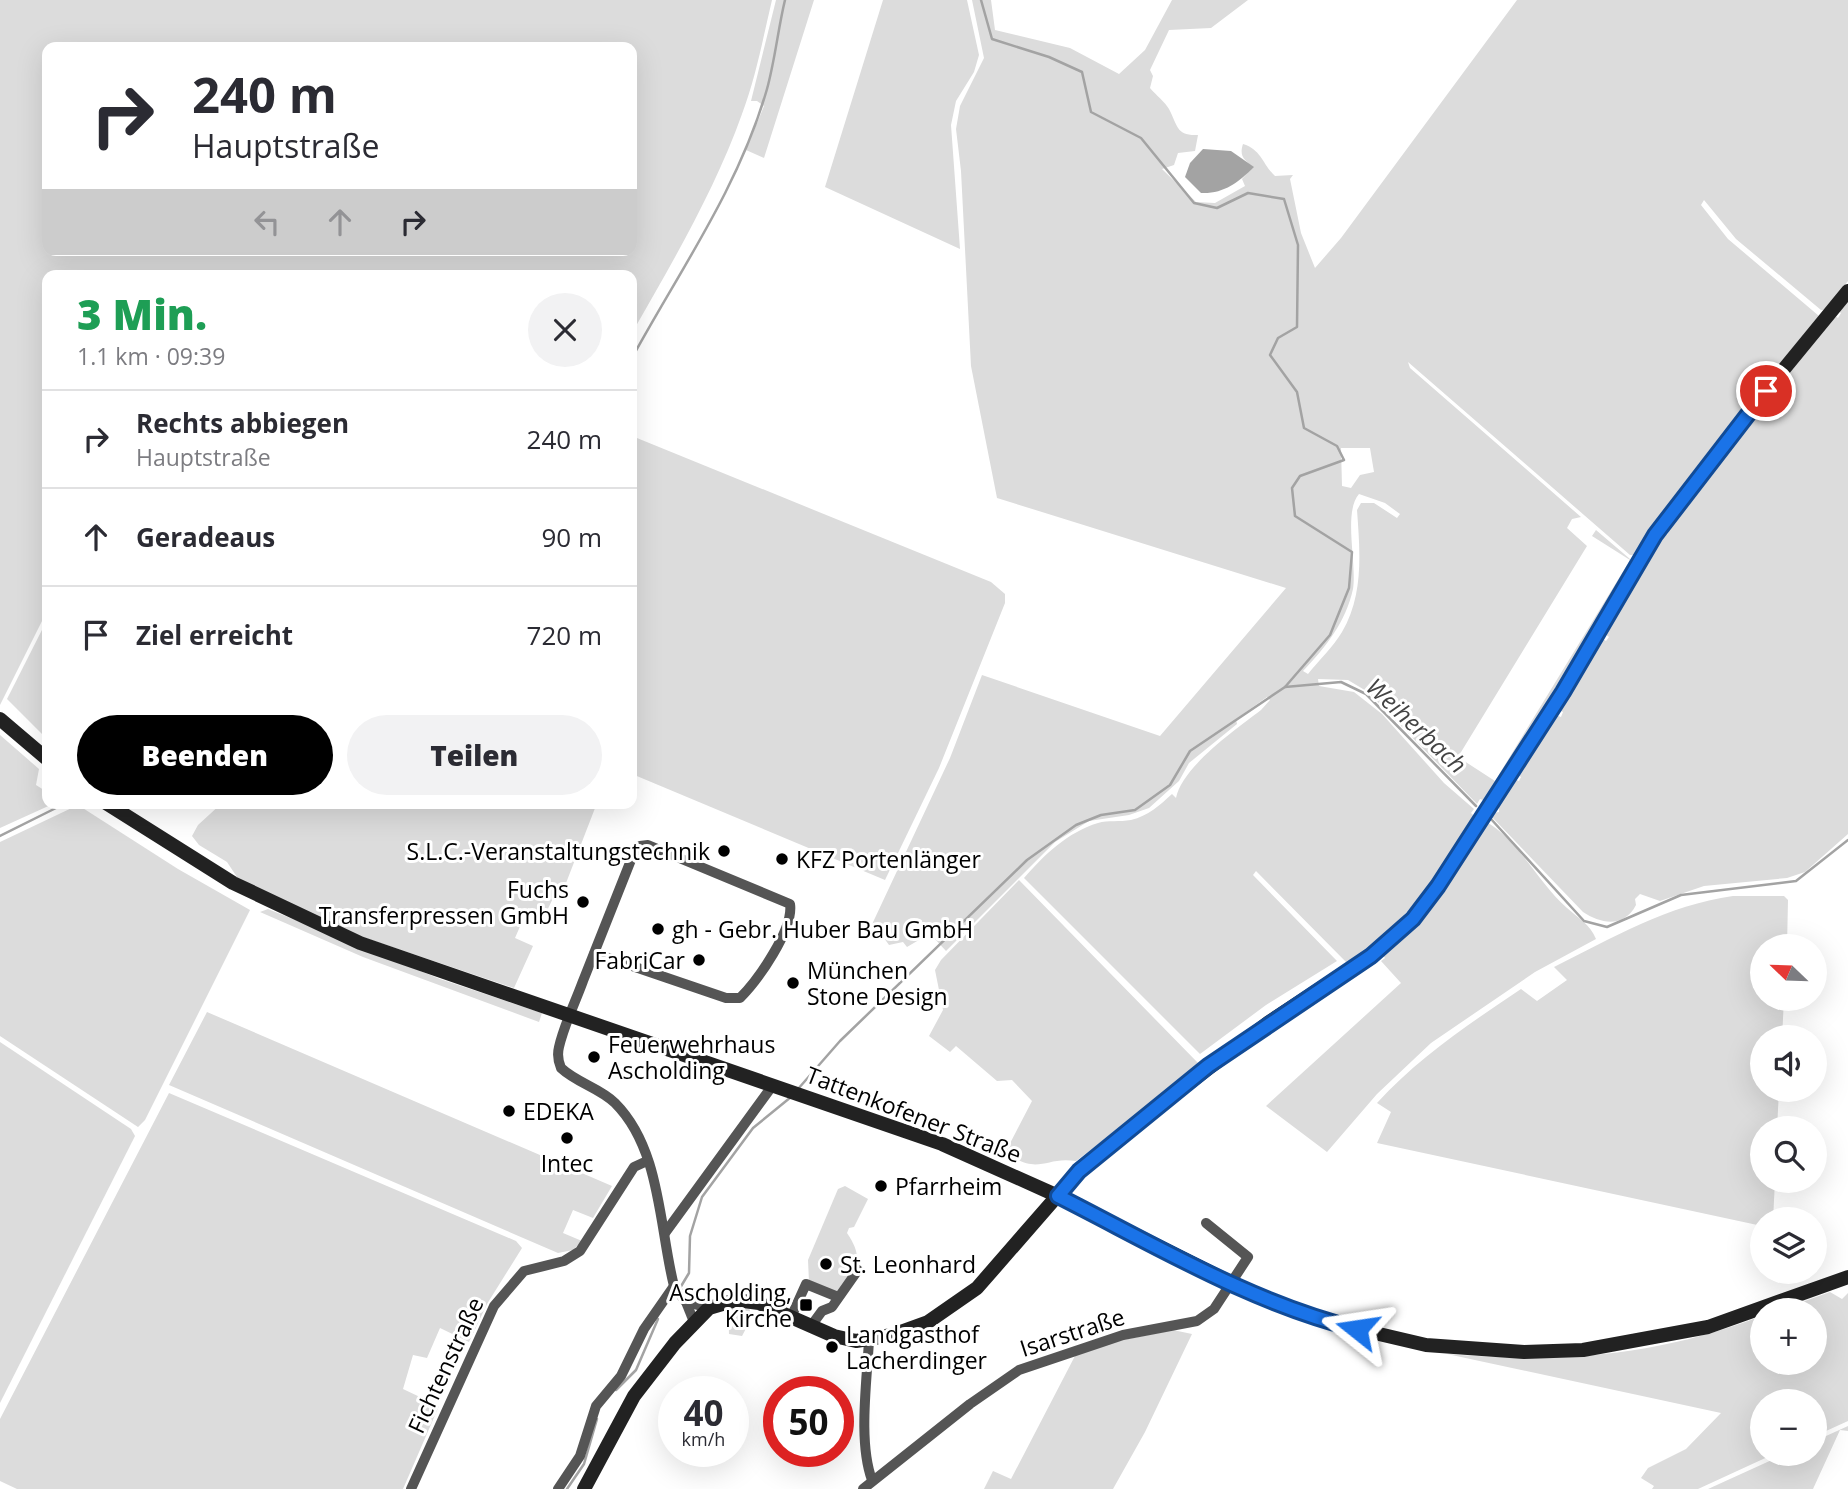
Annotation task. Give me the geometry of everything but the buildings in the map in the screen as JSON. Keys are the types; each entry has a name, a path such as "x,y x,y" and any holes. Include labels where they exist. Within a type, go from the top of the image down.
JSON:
{"main road":[{"path":"584,1489 634,1396 694,1322 709,1308 723,1302 748,1300 792,1315 844,1339 869,1340 919,1325 962,1300 982,1282 1079,1171 1269,1022 1371,956 1413,919 1438,886 1563,692 1655,535 1751,410 1848,291"},
{"path":"0,719 42,755"},
{"name":"Tattenkofener Straße","path":"115,809 185,855 316,924 404,961 808,1096 942,1144 1058,1196 1230,1282 1301,1313 1382,1335 1426,1345 1524,1352 1583,1350 1708,1327 1848,1277"}],"street":[{"path":"594,953 726,998 740,998 779,944 789,918 790,904 649,845 640,846 631,860 594,953 559,1045 557,1057 561,1069 615,1103 638,1135 647,1161 679,1292 694,1322"},
{"path":"665,1233 779,1087"},
{"name":"Fichtenstraße","path":"411,1489 494,1306 524,1270 564,1261 580,1251 634,1167 647,1161"},
{"path":"1206,1223 1248,1257 1230,1282"},
{"path":"811,1326 822,1311 832,1307 858,1270"},
{"name":"Isarstraße","path":"863,1489 1019,1370 1123,1335 1197,1321 1214,1309 1230,1282"},
{"path":"792,1315 806,1284 838,1297"},
{"path":"679,1292 709,1308"},
{"path":"558,1489 580,1456 596,1406 621,1376 644,1329 679,1292"},
{"path":"869,1340 867,1468 872,1480"}],"shaded area":[{"path":"0,0 772,0 751,86 731,142 692,226 637,324 637,270 42,270 42,621 0,705"},
{"path":"776,0 814,0 764,158 746,150 764,106 757,101 751,101"},
{"path":"883,0 967,0 979,55 974,72 956,101 951,125 960,249 825,187"},
{"path":"972,0 991,0 995,30 1070,48 1119,74 1145,50 1172,0 1248,0 1211,28 1169,30 1150,70 1153,76 1150,88 1167,106 1182,132 1198,135 1195,151 1178,153 1174,165 1162,169 1196,202 1215,203 1245,186 1242,179 1253,167 1243,157 1243,144 1258,154 1275,176 1293,175 1290,179 1301,233 1315,268 1341,238 1517,0 1848,0 1848,281 1825,310 1821,310 1736,239 1704,200 1701,205 1728,239 1819,316 1700,463 1635,555 1630,555 1408,362 1410,368 1581,517 1572,519 1567,528 1587,546 1458,757 1495,781 1630,560 1592,536 1596,530 1630,559 1631,563 1588,640 1486,801 1480,799 1477,804 1368,692 1348,680 1318,679 1319,686 1354,692 1382,714 1444,783 1474,809 1471,813 1475,817 1419,898 1386,933 1347,963 1256,871 1253,875 1337,961 1266,1005 1200,1054 1024,878 1048,853 1077,832 1102,822 1127,821 1143,816 1172,794 1176,798 1188,774 1225,738 1261,710 1270,700 1267,697 1236,719 1237,724 1189,763 1179,781 1149,808 1129,815 1089,821 1055,842 946,951 934,938 924,937 907,947 903,942 889,945 884,938 867,935 950,758 982,675 1160,736 1286,588 997,498 971,366 961,171 956,129 960,106 984,58","holes":["1341,448 1370,448 1374,472 1360,475 1351,488 1342,486","1359,494 1385,503 1400,514 1397,518 1374,503 1361,503 1357,510 1359,572 1354,603 1338,638 1308,674 1303,671 1334,634 1350,601 1354,578 1352,513"]},
{"path":"1203,149 1231,151 1254,167 1230,186 1216,192 1201,193 1185,177 1190,163"},
{"path":"1848,297 1848,834 1805,872 1787,878 1704,886 1660,901 1640,894 1635,899 1636,905 1625,917 1612,922 1597,919 1583,912 1489,814 1499,812 1499,808 1492,809 1512,778 1519,781 1521,777 1515,773 1553,714 1561,717 1563,712 1556,709 1600,637 1606,641 1609,637 1603,632 1661,532 1667,535 1669,531 1664,528 1735,435 1739,438 1742,435 1738,432 1834,315 1838,318 1841,313 1838,311"},
{"path":"637,438 991,582 1005,594 1005,603 939,768 885,880 637,776"},
{"path":"42,630 42,734 7,699"},
{"path":"0,735 39,769 36,785 42,789 42,809 0,828"},
{"path":"70,809 84,809 178,869 250,910 145,1120 138,1127 0,1036 0,842"},
{"path":"215,809 595,809 561,896 555,894 545,915 528,908 515,938 533,946 514,988 348,932 239,880 227,862 199,845 192,836 198,825"},
{"path":"1485,821 1508,839 1557,898 1587,925 1596,939 1535,972 1431,1043 1377,1094 1327,1152 1266,1106 1401,983 1381,961 1385,958 1381,953"},
{"path":"1019,880 1198,1063 1194,1071 1076,1161 1028,1164 1009,1155 1007,1149 1032,1101 1012,1080 997,1081 956,1046 950,1052 929,1036 943,1010 935,970 941,960"},
{"path":"1733,896 1784,896 1788,900 1787,934 1750,934 1750,1012 1783,1012 1783,1025 1750,1025 1750,1102 1778,1102 1778,1116 1750,1116 1750,1193 1774,1193 1774,1207 1750,1207 1750,1223 1377,1143 1391,1112 1377,1103 1445,1042 1521,989 1537,1001 1567,980 1554,967 1619,934 1663,915 1709,900"},
{"path":"268,909 440,979 542,1013 539,1022 363,957 260,912"},
{"path":"207,1012 612,1186 593,1218 573,1210 563,1233 582,1241 573,1250 558,1253 169,1085"},
{"path":"0,1042 131,1129 135,1136 0,1403"},
{"path":"169,1093 516,1241 522,1248 487,1304 469,1342 440,1328 427,1358 413,1355 403,1389 439,1406 403,1489 17,1489 0,1481 0,1419"},
{"path":"845,1186 868,1199 854,1227 849,1228 847,1233 856,1251 856,1265 838,1293 809,1282 808,1260 838,1189"},
{"path":"1830,1292 1842,1299 1848,1293 1848,1421 1827,1431 1827,1389 1750,1389 1750,1465 1698,1489 1652,1489 1654,1486 1641,1478 1648,1468 1686,1449 1721,1413 1447,1354 1530,1358 1607,1354 1683,1340 1750,1320 1750,1375 1827,1375 1827,1298 1813,1298"},
{"path":"746,1305 750,1310 750,1321 742,1336 729,1334 728,1306"},
{"path":"1173,1330 1192,1334 1145,1432 1113,1489 984,1489 993,1471 1011,1479 1076,1354 1123,1340"},
{"path":"1848,1426 1848,1431 1840,1430 1827,1458 1827,1436"},
{"path":"1759,1466 1824,1466 1813,1489 1708,1489"}],"waterway":[{"path":"637,349 707,227 741,160 767,89 785,0"},
{"path":"798,1089 840,1041 1027,860 1076,825 1101,815 1135,810 1170,785 1190,751 1285,687 1330,635 1349,588 1352,552 1295,516 1292,488 1300,476 1344,460 1337,446 1304,428 1297,392 1270,355 1278,338 1297,327 1298,245 1284,199 1248,193 1217,208 1194,203 1141,138 1091,112 1082,72 1049,57 992,39 981,0"},
{"name":"Weiherbach","path":"1285,687 1341,682 1366,694 1476,806"},
{"path":"0,836 54,809"},
{"name":"Weiherbach","path":"1491,819 1584,921 1607,927 1681,895 1796,881 1848,840"},
{"path":"680,1288 689,1273 690,1236 702,1197 753,1128 791,1097"},
{"path":"616,1390 636,1370 658,1319"},
{"path":"567,1489 584,1464 597,1419"}],"place":[{"name":"S.L.C.-Veranstaltungstechnik","path":"724,851"},
{"name":"KFZ Portenlänger","path":"782,859"},
{"name":"Fuchs Transferpressen GmbH","path":"583,902"},
{"name":"gh - Gebr. Huber Bau GmbH","path":"658,929"},
{"name":"FabriCar","path":"699,960"},
{"name":"München Stone Design","path":"793,983"},
{"name":"Feuerwehrhaus Ascholding","path":"594,1057"},
{"name":"EDEKA","path":"509,1111"},
{"name":"Intec","path":"567,1138"},
{"name":"Pfarrheim","path":"881,1186"},
{"name":"St. Leonhard","path":"826,1264"},
{"name":"Ascholding, Kirche","path":"806,1305"},
{"name":"Landgasthof Lacherdinger","path":"832,1347"}],"route":[{"path":"1357,1329 1312,1317 1262,1297 1058,1196 1079,1171 1208,1066 1269,1022 1371,956 1413,919 1438,886 1563,692 1655,535 1766,391"}]}
